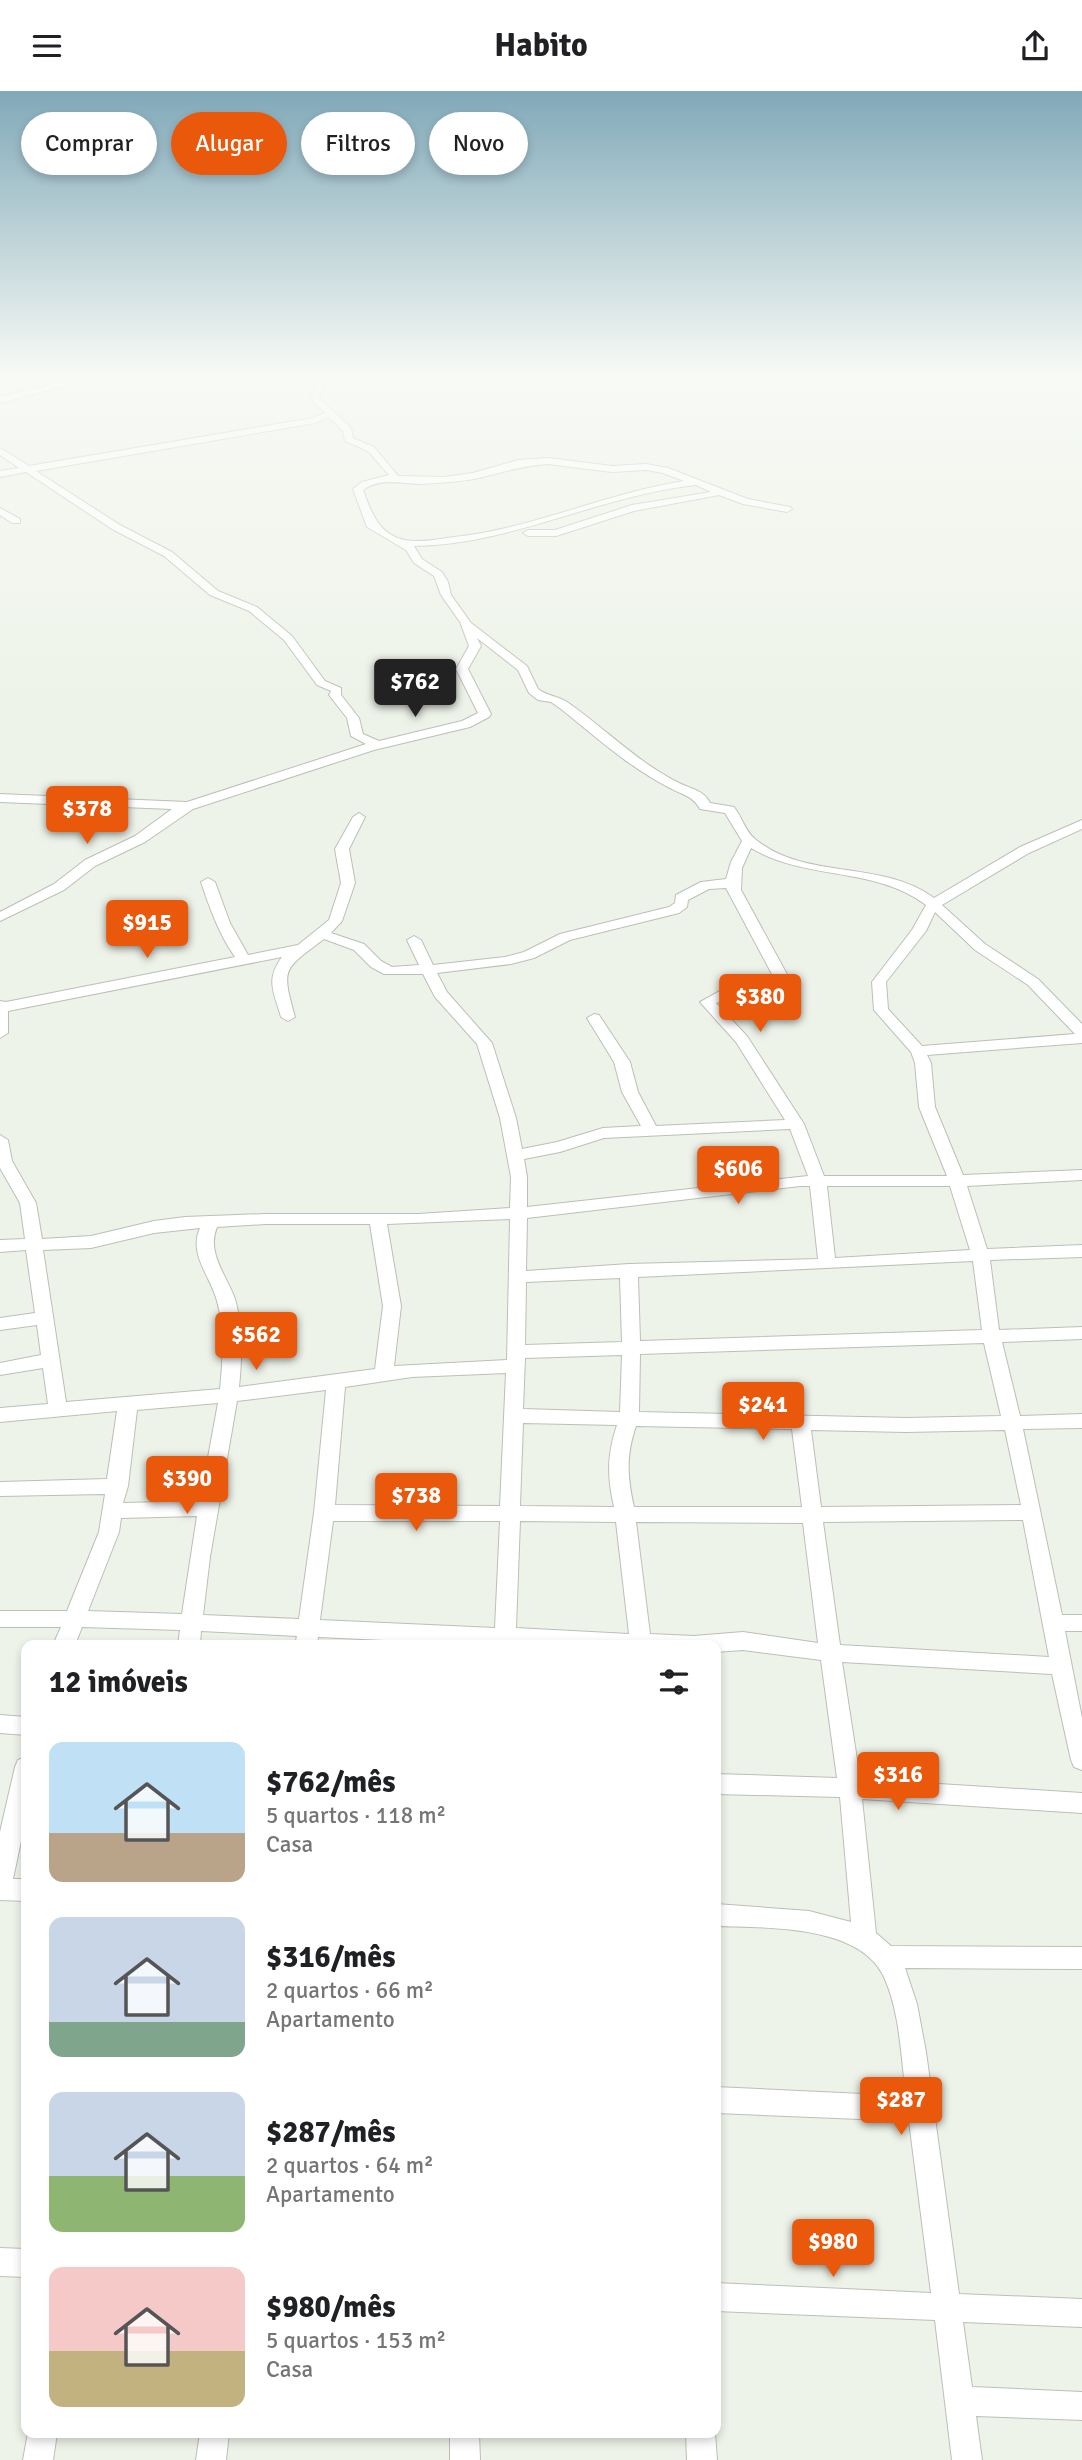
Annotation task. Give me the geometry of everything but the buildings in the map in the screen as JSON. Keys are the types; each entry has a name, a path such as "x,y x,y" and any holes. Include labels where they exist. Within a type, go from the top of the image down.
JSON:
{"street":[{"path":"50,484 116,527 168,554 214,593 253,609 288,638 321,683 337,690 334,695 353,718 358,727 357,736 378,745"},
{"path":"0,917 59,887 90,863 140,839 188,806 378,745 466,724 485,714 461,669 475,646 467,625 446,596 438,574 418,561 401,543 371,524 358,489 375,484"},
{"path":"401,543 444,544 503,532 548,521 603,501 681,484"},
{"path":"697,484 723,494 787,509"},
{"path":"503,532 556,533 632,507 697,495 723,494"},
{"path":"0,511 16,521"},
{"path":"467,625 523,668 533,691 542,698 554,699 565,706 627,758 675,786 693,793 702,799 702,805 729,810 742,835 749,841 793,864 857,875 909,888 934,904 978,946 1002,964 1031,980 1082,1032"},
{"path":"0,798 188,806"},
{"path":"288,1017 278,981 280,970 300,949 323,934 335,921 346,894 347,869 342,849 359,817"},
{"path":"1082,824 1015,856 934,904 926,914 919,931 879,982 881,1010 918,1051 923,1063 927,1107 957,1181 980,1253 992,1335 1013,1422 1082,1760"},
{"path":"749,841 738,858 733,883 734,893 748,913 760,943 782,978 725,994 707,1002 742,1039 796,1123 818,1181 827,1264"},
{"path":"208,882 230,941 244,960"},
{"path":"323,934 359,947 382,969 400,971 480,967 529,955 565,937 642,921 674,910 682,904 681,898 698,888 733,883"},
{"path":"0,1619 193,1622 307,1636 505,1640 516,1359 519,1177 508,1118 484,1043 440,995 414,940"},
{"path":"0,1033 0,1007 300,949"},
{"path":"594,1018 622,1062 630,1091 652,1132"},
{"path":"918,1051 1082,1038"},
{"path":"515,1155 560,1147 603,1133 796,1123"},
{"path":"0,1144 12,1176 22,1188 28,1203 58,1410"},
{"path":"0,1246 92,1242 154,1227 211,1222 266,1219 378,1220 519,1213 603,1206 727,1188 818,1181 957,1181 1082,1175"},
{"path":"378,1220 393,1306 384,1373"},
{"path":"190,1640 200,1557 229,1395 233,1356 226,1300 207,1259 206,1233 211,1222"},
{"path":"518,1277 629,1270 827,1264 980,1253 1082,1251"},
{"path":"629,1270 631,1348 628,1419 618,1450 617,1475 625,1513 641,1640"},
{"path":"0,1324 46,1318"},
{"path":"0,1415 229,1395 336,1383 384,1373 631,1348 1082,1333"},
{"path":"0,1370 51,1360"},
{"path":"307,1636 324,1513 336,1383"},
{"path":"66,1640 100,1559 113,1511 128,1404"},
{"path":"513,1416 906,1425 1082,1421"},
{"path":"802,1423 830,1653 850,1788 864,1938"},
{"path":"0,1489 118,1486"},
{"path":"113,1511 209,1509"},
{"path":"324,1513 812,1515 1032,1512"},
{"path":"1054,1623 1082,1623"},
{"path":"721,1642 743,1640 830,1653 1062,1666"},
{"path":"0,1724 21,1726"},
{"path":"721,1784 850,1788 1082,1803"},
{"path":"0,1883 21,1789"},
{"path":"0,1889 21,1890"},
{"path":"721,1915 811,1923 864,1938 886,1957 902,1990 921,2109 967,2460"},
{"path":"886,1957 1082,1958"},
{"path":"721,2099 921,2109"},
{"path":"0,2262 21,2263"},
{"path":"721,2297 1082,2313"},
{"path":"959,2401 1082,2406"},
{"path":"37,2460 42,2438"},
{"path":"211,2460 214,2438"},
{"path":"465,2438 465,2460"},
{"path":"701,2438 702,2460"}]}
